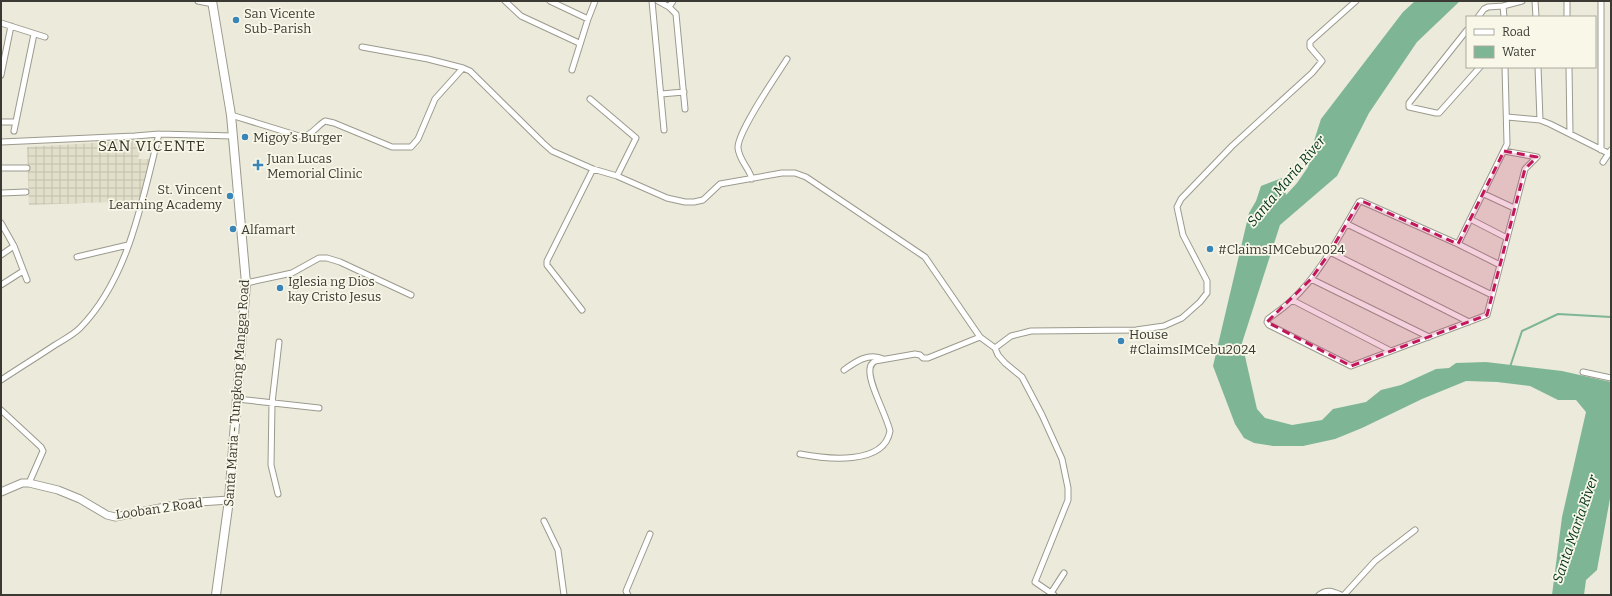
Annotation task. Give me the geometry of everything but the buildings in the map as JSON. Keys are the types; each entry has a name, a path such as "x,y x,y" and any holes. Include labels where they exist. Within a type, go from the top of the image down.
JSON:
{"main road":[{"name":"Santa Maria - Tungkong Mangga Road","path":"212,3 231,115 246,283 229,500 216,595"}],"street":[{"path":"198,1 212,3"},
{"path":"505,1 521,16 579,43"},
{"path":"550,1 588,19"},
{"path":"572,70 579,43 595,1"},
{"path":"652,1 664,130"},
{"path":"658,1 669,7 676,14 685,109"},
{"path":"669,7 673,1"},
{"path":"995,348 1011,336 1031,330 1136,330 1164,326 1182,318 1200,302 1206,293 1207,282 1183,235 1177,207 1181,199 1232,146 1312,73 1322,61 1310,47 1310,42 1356,1"},
{"path":"1479,16 1484,9 1488,7 1503,6 1522,1"},
{"path":"1536,1 1536,16"},
{"path":"1567,1 1567,16"},
{"path":"1601,1 1601,150"},
{"path":"1503,6 1504,16"},
{"path":"1,22 45,37"},
{"path":"1,75 11,26"},
{"path":"1466,31 1408,106 1439,113 1479,68"},
{"path":"14,131 34,34"},
{"path":"362,47 428,59 464,68 470,71 552,151 593,169 617,176 667,198 685,202 694,202 703,200 720,184 782,173 795,173 806,177 925,257 980,337 995,348 998,355 1005,363 1022,377 1062,458 1068,488 1068,500 1035,582 1053,594 1064,573"},
{"path":"752,179 740,155 739,141 758,104 787,59"},
{"path":"231,115 299,136 306,136 325,121 334,123 392,147 411,147 418,138 435,99 464,68"},
{"path":"1458,244 1484,194 1507,144 1505,68"},
{"path":"1538,68 1540,120"},
{"path":"1569,68 1570,134"},
{"path":"661,94 684,92"},
{"path":"590,99 636,138 617,176"},
{"path":"1507,117 1540,120 1601,150 1610,151 1603,162"},
{"path":"1,122 16,122"},
{"path":"1,142 159,134 233,136"},
{"path":"1,380 79,330 97,308 111,287 128,245 141,206 159,134"},
{"path":"1500,264 1364,202 1359,202 1330,252 1311,278 1292,300 1268,319 1267,322 1269,325 1352,366 1487,315 1525,169 1537,157 1504,151"},
{"path":"1,168 27,168"},
{"path":"582,310 547,265 547,261 593,169"},
{"path":"1,193 26,192"},
{"path":"1484,194 1514,208"},
{"path":"1470,219 1507,238"},
{"path":"1,224 14,246 27,280"},
{"path":"1347,224 1492,296"},
{"path":"77,257 128,245"},
{"path":"1,255 14,246"},
{"path":"1330,252 1469,322"},
{"path":"246,283 292,273 319,258 327,258 340,262 411,295"},
{"path":"1,285 23,271"},
{"path":"1311,278 1429,337"},
{"path":"1292,300 1391,351"},
{"path":"800,454 822,458 854,458 882,448 889,439 890,431 872,381 870,370 872,363 884,359 915,354 928,358 980,337"},
{"path":"278,494 271,465 272,403 279,342"},
{"path":"844,370 857,361 868,357 879,357 884,359"},
{"path":"1583,372 1611,378"},
{"path":"237,399 319,408"},
{"path":"1,410 37,442 43,451 29,483"},
{"name":"Looban 2 Road","path":"1,492 22,483 29,483 58,490 80,499 107,515 115,517 185,503 229,500"},
{"path":"544,521 558,550 564,595"},
{"path":"1344,595 1375,561 1415,530"},
{"path":"628,595 626,591 650,534"},
{"path":"1319,595 1326,590 1330,590 1341,595"}],"highlighted area":[{"path":"1504,151 1537,157 1525,169 1487,315 1351,366 1267,322 1311,279 1330,252 1359,202 1364,202 1458,244"}],"shaded area":[{"path":"143,140 138,159 151,159 140,201 29,205 27,147"}],"water":[{"name":"Santa Maria River","path":"1415,1 1460,1 1417,42 1369,113 1337,176 1280,225 1242,343 1257,409 1265,418 1292,425 1322,420 1333,409 1366,402 1381,390 1401,385 1436,369 1449,368 1456,363 1486,362 1562,371 1611,382 1611,493 1597,570 1586,580 1584,595 1552,595 1562,517 1586,412 1576,400 1558,400 1530,386 1497,382 1466,381 1422,399 1362,428 1335,439 1303,446 1273,446 1254,443 1244,438 1235,424 1213,366 1249,213 1256,201 1261,186 1282,178 1286,195 1297,183 1308,167 1321,119 1403,12"}],"waterway":[{"path":"1510,367 1522,331 1558,314 1611,317"}],"place":[{"name":"San Vicente Sub-Parish","path":"236,20"},
{"name":"Migoy’s Burger","path":"245,137"},
{"name":"Juan Lucas Memorial Clinic","path":"258,165"},
{"name":"St. Vincent Learning Academy","path":"230,196"},
{"name":"Alfamart","path":"233,229"},
{"name":"#ClaimsIMCebu2024","path":"1210,249"},
{"name":"Iglesia ng Dios kay Cristo Jesus","path":"280,288"},
{"name":"House #ClaimsIMCebu2024","path":"1121,341"}],"district":[{"name":"SAN VICENTE","path":"152,146"}]}
